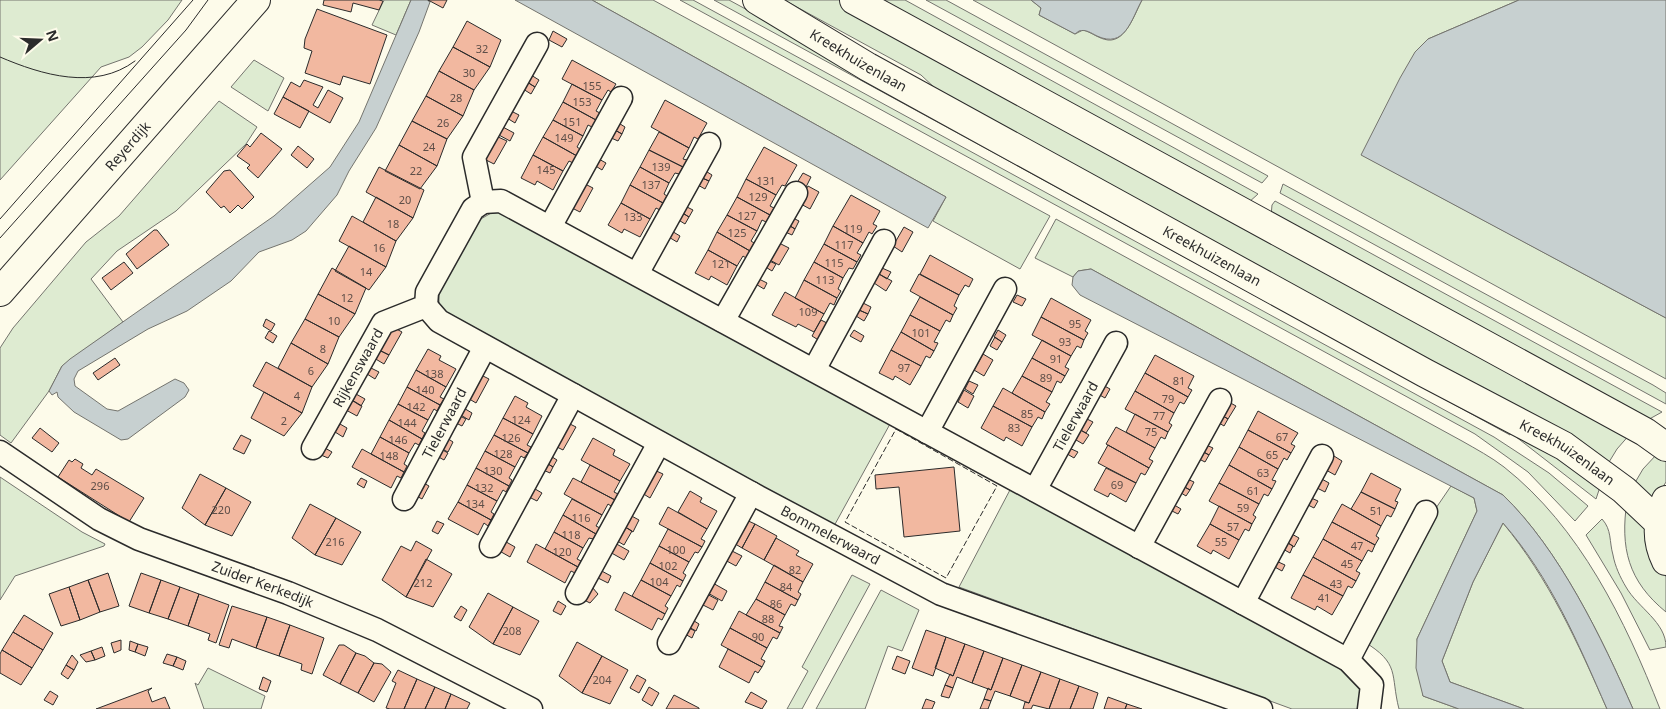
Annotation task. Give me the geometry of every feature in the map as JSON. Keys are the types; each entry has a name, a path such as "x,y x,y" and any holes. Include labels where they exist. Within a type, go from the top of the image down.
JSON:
{"main road":[{"name":"Reyerdijk","path":"0,292 256,0"},
{"name":"Kreekhuizenlaan","path":"757,0 886,76 1408,363 1564,446 1624,490 1662,511"},
{"path":"854,0 1646,432 1666,447"},
{"path":"1662,511 1660,544 1666,561"}],"street":[{"path":"483,202 474,157 537,44"},
{"path":"550,227 621,98"},
{"path":"637,274 709,144"},
{"path":"724,321 796,193"},
{"path":"426,306 427,292 473,209 483,202 501,201 1348,660 1372,684 1369,709"},
{"path":"814,370 884,241"},
{"path":"928,432 1005,289"},
{"name":"Bommelerwaard","path":"426,306 439,321 659,443 941,594 1261,709"},
{"name":"Rijkenswaard","path":"313,448 383,323 426,306"},
{"name":"Tielerwaard","path":"1035,490 1116,343"},
{"name":"Tielerwaard","path":"404,498 486,347"},
{"path":"491,546 573,395"},
{"path":"1139,547 1220,400"},
{"path":"577,593 659,443"},
{"name":"Zuider Kerkedijk","path":"0,452 100,519 139,539 288,593 377,630 531,709"},
{"path":"1244,603 1322,456"},
{"path":"669,643 751,493"},
{"path":"1348,660 1426,512"}],"green space":[{"path":"0,0 182,0 168,20 142,47 129,57 101,67 0,180"},
{"path":"384,0 411,0 396,35 372,25"},
{"path":"592,0 653,0 1050,216 1020,269 933,221 946,197"},
{"path":"680,0 693,0 1494,437 1549,473 1588,506 1575,521 1528,472 1475,434"},
{"path":"714,0 729,0 1554,449 1602,481 1596,499 1511,433 1510,435"},
{"path":"784,0 839,0 1631,433 1617,449 1606,467 952,104 921,75"},
{"path":"881,0 905,0 1258,194 1248,203"},
{"path":"926,0 946,0 1268,176 1262,183"},
{"path":"973,0 1031,0 1041,8 1039,15 1075,34 1083,30 1108,40 1114,39 1125,32 1142,0 1519,0 1428,39 1362,155 1666,318 1666,379"},
{"path":"254,60 284,78 268,111 231,87"},
{"path":"219,101 257,127 246,144 176,211 117,251 91,279 123,322 62,366 49,391 11,443 0,435 0,348 13,328 86,242 119,216"},
{"path":"1283,184 1653,385 1666,393 1666,404 1280,193"},
{"path":"1275,201 1662,412 1644,422 1271,216 1272,205"},
{"path":"493,212 503,212 890,424 834,526 443,310 439,303 439,293 479,220"},
{"path":"1056,219 1462,441 1504,467 1531,491 1578,546 1632,642 1660,709 1633,709 1593,624 1561,568 1543,541 1503,495 1091,269 1078,271 1073,277 1035,258"},
{"path":"1657,454 1666,461 1666,482 1653,503 1633,486 1643,469"},
{"path":"0,477 82,532 105,544 104,546 15,576 0,600"},
{"path":"1451,486 1474,498 1477,511 1417,639 1423,696 1459,709 1399,709 1394,678 1389,663 1375,649 1363,641 1436,508"},
{"path":"1011,488 1354,675 1363,696 1357,709 1292,709 959,587"},
{"path":"1627,501 1638,509 1666,577 1666,612 1643,588 1635,576 1630,562 1626,549 1625,534"},
{"path":"1602,519 1609,532 1616,567 1626,587 1657,623 1665,638 1666,647 1650,650 1621,593 1586,535"},
{"path":"1503,523 1535,566 1561,612 1607,709 1524,709 1450,682 1442,661 1473,582"},
{"path":"852,575 870,584 802,709 787,709 808,671 802,667"},
{"path":"881,590 919,610 902,651 888,646 865,709 816,709"},
{"path":"208,668 265,696 261,709 204,709 195,683 198,685"}],"shaded area":[{"path":"411,0 427,0 430,2 419,32 376,128 349,171 337,195 306,231 292,240 259,252 231,281 187,311 148,329 78,371 74,379 75,386 107,409 118,411 175,379 184,383 189,390 185,397 128,439 121,440 74,412 58,397 57,392 52,395 49,391 62,366 70,359 274,216 330,167 359,122"},
{"path":"515,0 592,0 946,197 928,228"},
{"path":"1031,0 1142,0 1130,24 1121,36 1107,39 1084,31 1079,31 1075,34 1039,15 1041,8"},
{"path":"1519,0 1666,0 1666,318 1361,155 1415,52 1428,39"},
{"path":"1091,269 1503,495 1543,541 1561,568 1593,624 1633,709 1607,709 1562,612 1535,566 1503,523 1473,582 1442,661 1450,682 1524,709 1459,709 1423,696 1416,668 1417,639 1477,511 1474,498 1080,295 1072,285 1073,277 1078,271"}],"building":[{"path":"324,0 383,1 379,10 353,3 351,12 323,5"},
{"path":"428,0 447,0 443,8"},
{"path":"317,9 387,35 370,84 343,76 340,85 305,73 312,51 304,48 305,39"},
{"path":"467,21 501,40 490,67 453,47"},
{"path":"553,31 567,39 562,47 549,40"},
{"path":"453,47 490,67 474,90 439,71"},
{"path":"572,60 616,84 611,92 608,90 602,100 562,79"},
{"path":"439,71 474,90 463,116 426,96"},
{"path":"531,75 539,80 535,87 527,82"},
{"path":"304,80 323,87 313,105 318,108 328,90 343,98 330,123 283,97 291,82 300,87"},
{"path":"527,82 535,87 531,94 523,89"},
{"path":"572,84 602,100 596,111 600,113 596,120 563,102"},
{"path":"426,96 463,116 447,139 412,121"},
{"path":"283,97 309,111 300,128 274,114"},
{"path":"665,100 707,123 698,139 694,137 689,148 651,127"},
{"path":"563,102 596,120 592,127 588,125 583,136 553,120"},
{"path":"511,111 519,115 515,123 507,118"},
{"path":"553,120 583,136 577,147 580,149 577,156 543,137"},
{"path":"412,121 447,139 437,166 399,145"},
{"path":"617,122 625,127 622,134 613,129"},
{"path":"501,126 514,133 510,141 497,134"},
{"path":"613,129 622,134 618,141 609,137"},
{"path":"659,132 689,148 683,159 687,160 683,167 649,150"},
{"path":"261,133 282,149 258,178 247,168 250,165 237,156 247,144 250,147"},
{"path":"496,136 507,141 494,164 484,159"},
{"path":"543,137 577,156 573,163 569,161 563,171 533,155"},
{"path":"399,145 437,166 420,189 385,171"},
{"path":"298,146 314,159 307,168 291,155"},
{"path":"764,147 797,165 785,186 782,185 776,195 746,179"},
{"path":"649,150 683,167 679,174 675,173 669,183 640,167"},
{"path":"533,155 563,171 553,190 537,181 535,185 521,178"},
{"path":"597,158 606,163 602,170 594,165"},
{"path":"379,167 424,190 413,218 366,192"},
{"path":"640,167 669,183 664,194 667,196 663,203 630,185"},
{"path":"230,170 254,197 242,209 238,205 230,213 224,206 221,208 206,192 224,171"},
{"path":"704,170 712,175 709,181 700,177"},
{"path":"803,173 811,177 804,191 795,186"},
{"path":"700,177 709,181 705,189 696,184"},
{"path":"746,179 776,195 770,206 774,208 770,215 737,197"},
{"path":"583,183 593,188 580,212 570,207"},
{"path":"630,185 663,203 660,210 656,208 650,219 621,203"},
{"path":"808,186 819,192 810,209 799,203"},
{"path":"851,195 880,211 873,224 877,226 872,234 869,232 863,243 833,226"},
{"path":"376,197 413,218 396,241 363,222"},
{"path":"737,197 770,215 766,222 762,220 757,231 727,215"},
{"path":"621,203 650,219 640,237 624,229 622,233 608,225"},
{"path":"685,206 693,210 689,217 681,212"},
{"path":"681,212 689,217 685,224 677,219"},
{"path":"727,215 757,231 751,241 754,243 750,251 717,232"},
{"path":"352,216 396,241 386,267 339,241"},
{"path":"791,217 799,221 795,229 787,224"},
{"path":"787,224 795,229 792,235 783,231"},
{"path":"833,226 863,243 857,253 861,255 857,262 824,244"},
{"path":"904,227 913,232 902,252 893,246"},
{"path":"154,230 157,230 169,245 137,269 126,254"},
{"path":"670,230 680,236 677,242 667,236"},
{"path":"717,232 750,251 746,258 743,256 737,266 708,250"},
{"path":"777,242 789,248 779,265 768,259"},
{"path":"824,244 857,262 853,269 849,268 843,278 814,262"},
{"path":"349,246 386,267 369,290 335,271"},
{"path":"708,250 737,266 727,285 711,276 709,280 695,273"},
{"path":"930,255 973,279 969,287 965,285 959,295 920,274"},
{"path":"767,260 776,264 772,271 764,266"},
{"path":"124,262 133,273 111,290 102,278"},
{"path":"814,262 843,278 838,289 841,291 837,298 804,280"},
{"path":"332,268 366,288 355,314 318,294"},
{"path":"882,268 891,272 887,279 879,274"},
{"path":"879,274 892,281 886,291 874,283"},
{"path":"919,274 959,295 954,306 957,308 953,315 910,291"},
{"path":"757,278 767,283 764,289 754,283"},
{"path":"804,280 837,298 834,305 830,303 824,314 795,298"},
{"path":"785,292 824,314 814,332 798,324 796,327 772,315"},
{"path":"318,294 355,314 339,337 305,319"},
{"path":"1017,295 1026,299 1022,306 1013,302"},
{"path":"920,297 953,315 950,322 946,320 940,331 910,315"},
{"path":"1051,298 1091,320 1085,331 1088,333 1084,340 1041,317"},
{"path":"863,303 871,307 868,314 859,310"},
{"path":"859,310 868,314 864,321 856,316"},
{"path":"910,315 940,331 934,342 938,343 934,351 901,332"},
{"path":"1041,317 1084,340 1081,348 1077,346 1071,356 1032,335"},
{"path":"266,319 275,324 271,331 263,326"},
{"path":"305,319 339,337 328,364 291,343"},
{"path":"821,320 829,324 820,341 812,336"},
{"path":"391,326 402,332 389,355 379,350"},
{"path":"854,330 864,336 861,342 850,336"},
{"path":"998,330 1006,335 1002,342 994,337"},
{"path":"269,331 277,336 273,343 265,338"},
{"path":"901,332 934,351 930,358 926,356 921,366 891,350"},
{"path":"995,337 1002,342 997,350 990,346"},
{"path":"1042,340 1071,356 1065,367 1069,369 1065,376 1032,358"},
{"path":"291,343 328,364 312,387 278,368"},
{"path":"428,349 441,356 439,360 456,369 446,387 416,370"},
{"path":"379,350 389,355 384,364 374,358"},
{"path":"891,350 921,366 910,385 895,376 893,380 879,373"},
{"path":"983,354 993,360 984,376 974,370"},
{"path":"1155,355 1194,376 1188,388 1192,390 1188,397 1145,373"},
{"path":"115,358 120,365 98,380 93,373"},
{"path":"1032,358 1065,376 1061,383 1057,381 1052,392 1022,376"},
{"path":"266,362 312,387 302,413 253,386"},
{"path":"371,368 379,372 375,379 367,374"},
{"path":"416,370 446,387 440,397 444,399 440,405 407,387"},
{"path":"1145,373 1188,397 1184,404 1180,402 1174,413 1135,391"},
{"path":"479,374 489,379 476,403 466,397"},
{"path":"1022,376 1052,392 1046,402 1050,404 1045,412 1012,393"},
{"path":"969,381 978,385 973,394 965,389"},
{"path":"1101,384 1110,389 1105,398 1096,393"},
{"path":"407,387 440,405 437,411 434,409 428,420 398,404"},
{"path":"1003,388 1045,412 1042,419 1038,417 1032,427 993,406"},
{"path":"964,390 974,396 968,408 958,402"},
{"path":"1135,391 1174,413 1169,423 1172,425 1168,432 1125,409"},
{"path":"264,392 302,413 284,436 251,418"},
{"path":"356,394 365,399 361,406 353,401"},
{"path":"515,396 528,403 526,407 542,416 533,434 503,418"},
{"path":"352,400 362,406 357,416 346,410"},
{"path":"1227,401 1236,406 1228,419 1220,414"},
{"path":"398,404 428,420 422,431 425,433 422,439 389,420"},
{"path":"993,406 1032,427 1022,446 1006,437 1004,441 981,428"},
{"path":"462,407 472,413 469,420 459,414"},
{"path":"1258,411 1298,433 1291,444 1295,446 1291,453 1248,430"},
{"path":"456,414 466,419 462,426 452,421"},
{"path":"1135,414 1168,432 1165,439 1161,437 1155,448 1126,432"},
{"path":"1220,414 1228,419 1224,426 1216,421"},
{"path":"1083,417 1093,422 1086,433 1077,428"},
{"path":"503,418 533,434 527,445 531,447 528,453 494,435"},
{"path":"389,420 422,439 419,445 415,443 409,453 380,437"},
{"path":"566,422 576,427 563,450 553,445"},
{"path":"340,424 347,428 343,437 335,432"},
{"path":"1116,427 1155,448 1149,459 1153,461 1149,468 1106,444"},
{"path":"40,428 59,443 52,452 32,438"},
{"path":"1077,428 1089,435 1083,444 1071,437"},
{"path":"1248,430 1291,453 1287,460 1284,458 1278,469 1239,447"},
{"path":"241,435 251,440 244,454 233,449"},
{"path":"494,435 528,453 524,458 521,456 515,467 485,451"},
{"path":"444,436 453,442 448,452 438,447"},
{"path":"380,437 409,453 404,464 407,466 404,472 371,454"},
{"path":"593,438 615,450 613,455 630,464 620,481 581,460"},
{"path":"1204,444 1213,448 1209,455 1200,450"},
{"path":"1108,445 1149,468 1145,475 1141,473 1136,483 1098,463"},
{"path":"1067,447 1078,452 1074,458 1064,452"},
{"path":"1239,447 1278,469 1272,480 1276,481 1272,489 1229,465"},
{"path":"325,448 332,452 328,458 321,455"},
{"path":"439,448 448,453 444,460 435,455"},
{"path":"362,449 404,472 401,478 397,476 391,488 352,467"},
{"path":"1200,450 1209,455 1205,462 1197,458"},
{"path":"485,451 515,467 509,478 512,480 509,486 476,468"},
{"path":"549,455 557,460 553,467 545,462"},
{"path":"1334,456 1342,461 1335,475 1326,470"},
{"path":"75,459 83,464 81,468 92,475 96,469 144,498 129,522 58,477 69,460 72,462"},
{"path":"545,462 553,467 550,473 541,469"},
{"path":"590,465 620,481 614,492 618,494 615,500 581,482"},
{"path":"1229,465 1272,489 1268,496 1264,494 1259,504 1219,483"},
{"path":"954,467 960,531 904,537 899,487 876,489 875,475"},
{"path":"476,468 509,486 506,492 503,490 497,501 467,485"},
{"path":"1106,468 1136,483 1126,502 1110,493 1108,497 1094,490"},
{"path":"652,469 663,474 650,498 642,493"},
{"path":"1371,473 1401,489 1395,501 1398,502 1395,509 1361,492"},
{"path":"200,474 226,488 205,525 182,508"},
{"path":"361,478 367,481 364,488 357,484"},
{"path":"573,478 615,500 611,506 608,504 602,515 564,494"},
{"path":"1185,478 1194,482 1190,490 1181,485"},
{"path":"1320,478 1329,483 1325,492 1315,487"},
{"path":"420,481 429,486 422,499 413,494"},
{"path":"1219,483 1259,504 1253,515 1256,517 1252,524 1209,501"},
{"path":"467,485 497,501 491,512 494,514 491,520 458,502"},
{"path":"1181,485 1190,490 1186,496 1178,491"},
{"path":"530,486 542,493 537,501 525,495"},
{"path":"226,488 251,502 232,536 205,525"},
{"path":"690,491 702,498 700,502 717,511 707,529 678,512"},
{"path":"1361,492 1395,509 1391,517 1387,515 1381,526 1351,509"},
{"path":"1309,497 1318,501 1314,508 1306,504"},
{"path":"572,499 602,515 596,526 600,528 596,534 563,515"},
{"path":"458,502 491,520 488,526 484,523 478,535 448,519"},
{"path":"1171,503 1181,509 1178,514 1168,509"},
{"path":"310,504 336,518 315,555 292,538"},
{"path":"1342,504 1381,526 1376,536 1379,538 1375,545 1332,522"},
{"path":"1219,506 1252,524 1249,531 1245,529 1239,540 1210,524"},
{"path":"668,507 707,529 701,539 705,541 702,547 659,524"},
{"path":"628,514 639,520 633,532 622,525"},
{"path":"563,515 596,534 593,539 589,538 583,548 554,532"},
{"path":"336,518 361,532 342,565 315,555"},
{"path":"744,519 755,524 742,548 732,542"},
{"path":"437,521 444,524 438,534 432,531"},
{"path":"1332,522 1375,545 1372,552 1368,550 1362,561 1323,539"},
{"path":"755,524 777,536 764,560 742,548"},
{"path":"1210,524 1239,540 1229,559 1213,550 1211,554 1197,546"},
{"path":"622,525 632,531 624,545 614,539"},
{"path":"668,529 702,547 698,553 695,552 689,562 659,546"},
{"path":"554,532 583,548 577,559 581,561 578,567 545,549"},
{"path":"1290,533 1299,538 1294,547 1285,541"},
{"path":"776,538 799,551 796,555 813,564 803,582 764,560"},
{"path":"501,539 515,547 510,557 496,549"},
{"path":"1323,539 1362,561 1356,571 1360,573 1356,581 1313,557"},
{"path":"416,541 432,550 406,597 382,580 401,546 411,551"},
{"path":"1285,541 1293,546 1290,553 1281,548"},
{"path":"613,542 629,551 624,560 608,551"},
{"path":"536,544 578,567 575,573 571,571 565,583 527,562"},
{"path":"659,546 689,562 683,573 686,575 683,581 650,563"},
{"path":"728,549 742,556 736,566 723,559"},
{"path":"1313,557 1356,581 1352,588 1348,586 1343,596 1303,575"},
{"path":"426,559 452,574 433,607 406,597"},
{"path":"1274,560 1285,565 1282,571 1271,565"},
{"path":"650,563 683,581 680,587 677,585 671,596 641,580"},
{"path":"774,565 803,582 798,592 801,594 798,600 765,582"},
{"path":"598,569 611,576 608,583 594,576"},
{"path":"108,573 119,606 100,612 88,580"},
{"path":"141,573 161,580 149,613 129,606"},
{"path":"1303,575 1343,596 1332,615 1317,606 1315,610 1291,598"},
{"path":"88,580 100,612 80,620 69,587"},
{"path":"161,580 180,587 168,619 149,613"},
{"path":"641,580 671,596 665,606 668,608 665,614 632,596"},
{"path":"711,582 727,591 722,601 706,592"},
{"path":"765,582 798,600 795,606 791,604 785,615 756,599"},
{"path":"69,587 80,620 61,626 49,594"},
{"path":"180,587 199,594 188,626 168,619"},
{"path":"592,587 598,594 590,603 584,600"},
{"path":"624,592 665,614 662,620 658,618 652,630 615,610"},
{"path":"488,593 513,607 493,644 469,627"},
{"path":"705,593 718,600 713,610 699,603"},
{"path":"199,594 229,605 216,643 208,640 210,634 188,626"},
{"path":"756,599 785,615 779,626 783,627 780,633 746,615"},
{"path":"558,601 566,606 561,615 553,611"},
{"path":"232,606 267,617 256,648 232,639 229,648 219,645"},
{"path":"461,606 467,610 461,621 454,617"},
{"path":"513,607 539,621 520,655 493,644"},
{"path":"739,611 780,633 777,639 773,637 767,648 730,628"},
{"path":"24,615 53,633 43,650 13,632"},
{"path":"267,617 290,625 279,656 256,648"},
{"path":"691,619 699,624 696,631 687,626"},
{"path":"290,625 324,638 312,674 301,670 302,664 279,656"},
{"path":"687,627 695,631 692,638 683,633"},
{"path":"730,628 767,648 761,659 765,661 762,667 721,645"},
{"path":"926,630 946,637 933,676 912,668"},
{"path":"13,632 43,650 32,668 2,650"},
{"path":"946,637 965,644 953,676 935,668"},
{"path":"121,640 121,650 114,653 111,643"},
{"path":"130,641 138,644 135,652 129,650"},
{"path":"577,642 602,656 582,693 559,676"},
{"path":"138,644 148,647 145,656 135,652"},
{"path":"965,644 984,651 972,683 957,677 953,688 945,685 950,674 953,676"},
{"path":"339,645 344,645 356,653 340,684 323,675"},
{"path":"102,647 105,656 95,660 91,651"},
{"path":"728,649 762,667 758,673 755,671 749,683 719,667"},
{"path":"2,650 32,668 21,685 0,673 0,654"},
{"path":"91,651 95,660 86,662 80,655"},
{"path":"984,651 1003,658 991,690 972,683"},
{"path":"356,653 365,656 374,663 358,693 340,684"},
{"path":"167,654 177,657 173,666 163,663"},
{"path":"72,655 78,662 74,670 66,665"},
{"path":"602,656 628,670 610,704 582,693"},
{"path":"897,656 910,661 905,674 892,669"},
{"path":"177,657 186,661 183,670 173,666"},
{"path":"1003,658 1022,665 1010,696 995,691 991,701 984,699 988,688 991,690"},
{"path":"374,663 382,664 391,672 374,702 358,693"},
{"path":"66,665 74,670 68,679 61,674"},
{"path":"1022,665 1041,672 1029,703 1010,696"},
{"path":"398,670 417,679 404,709 386,708 396,683 392,681"},
{"path":"1041,672 1060,679 1049,709 1033,705 1031,709 1023,709 1025,702 1029,703"},
{"path":"637,675 646,680 639,693 630,688"},
{"path":"263,677 271,681 267,692 259,689"},
{"path":"417,679 435,687 425,709 404,709"},
{"path":"1060,679 1079,686 1070,709 1049,709"},
{"path":"945,685 953,688 949,698 941,696"},
{"path":"1079,686 1098,693 1093,709 1070,709"},
{"path":"435,687 451,694 445,709 425,709"},
{"path":"649,687 659,693 652,706 642,700"},
{"path":"152,688 148,691 152,702 165,697 170,709 96,709"},
{"path":"50,691 58,696 53,705 44,700"},
{"path":"751,692 767,701 762,709 745,702"},
{"path":"451,694 470,703 467,709 445,709"},
{"path":"674,695 699,708 699,709 666,709"},
{"path":"1108,697 1127,704 1125,709 1104,709"},
{"path":"926,699 935,702 932,709 922,709"},
{"path":"984,699 991,701 988,709 980,709"},
{"path":"1127,704 1142,709 1125,709"}],"tram line":[{"path":"0,219 193,0"},
{"path":"0,238 186,30 208,0"},
{"path":"0,57 16,64 51,74 86,78 103,76 135,61"}],"fence":[{"path":"896,429 997,486 946,578 845,522 896,429"}]}
